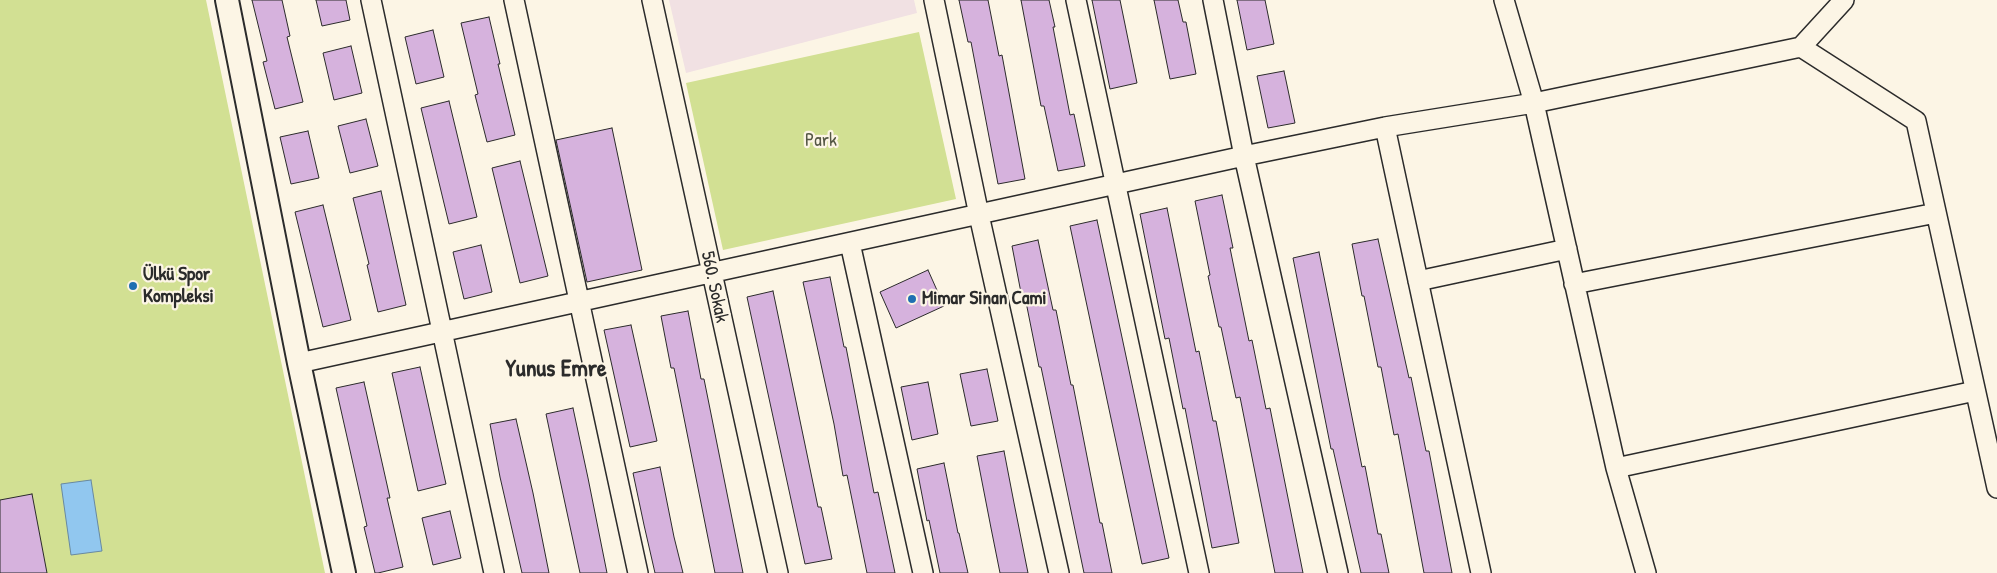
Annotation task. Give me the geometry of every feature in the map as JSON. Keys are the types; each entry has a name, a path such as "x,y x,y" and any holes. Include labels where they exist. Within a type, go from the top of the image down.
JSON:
{"street":[{"path":"227,0 299,362 344,573"},
{"path":"371,0 494,573"},
{"path":"514,0 638,573"},
{"name":"560. Sokak","path":"652,0 778,573"},
{"path":"934,0 979,215 1059,573"},
{"path":"1076,0 1199,573"},
{"path":"1213,0 1244,156 1338,573"},
{"path":"1504,0 1534,103 1616,468 1646,573"},
{"path":"299,362 1244,156 1385,127 1534,103 1801,47 1844,0"},
{"path":"1801,47 1916,121 1997,488"},
{"path":"1385,127 1480,573"},
{"path":"1574,284 1936,213"},
{"path":"850,243 923,573"},
{"path":"1418,281 1567,249"},
{"path":"1616,468 1976,391"}],"shaded area":[{"path":"669,0 914,0 917,13 686,73"}],"green space":[{"name":"Ülkü Spor Kompleksi","path":"0,0 206,0 325,573 0,573"},
{"name":"Park","path":"919,32 956,199 723,250 686,83"}],"water":[{"path":"91,480 102,551 71,555 61,484"}],"building":[{"path":"252,0 282,0 290,36 287,37 303,102 275,109 263,62 267,61"},
{"path":"316,0 346,0 350,20 322,26"},
{"path":"959,0 988,0 999,56 1002,55 1025,179 998,184 971,42 968,42"},
{"path":"1021,0 1049,0 1070,115 1074,114 1085,166 1058,171 1044,106 1041,106"},
{"path":"1092,0 1120,0 1137,83 1110,89"},
{"path":"1154,0 1178,0 1183,22 1186,22 1196,74 1170,79"},
{"path":"1237,0 1265,0 1274,44 1247,50"},
{"path":"489,17 515,135 487,142 475,95 478,94 461,23"},
{"path":"433,30 444,77 416,84 405,37"},
{"path":"351,46 362,93 334,100 323,53"},
{"path":"1284,71 1295,123 1268,128 1257,76"},
{"path":"449,101 477,217 449,224 421,108"},
{"path":"366,119 378,166 350,173 338,126"},
{"path":"612,128 642,270 587,282 556,140"},
{"path":"308,131 319,178 291,184 280,137"},
{"path":"520,161 548,276 520,283 492,168"},
{"path":"381,191 406,305 378,312 353,198"},
{"path":"1222,195 1233,248 1230,248 1249,341 1252,340 1266,409 1270,408 1303,573 1275,573 1240,397 1236,398 1208,276 1210,275 1195,201"},
{"path":"323,205 351,320 323,327 295,212"},
{"path":"1167,208 1196,352 1199,351 1213,421 1216,421 1239,543 1212,548 1185,408 1183,409 1169,338 1165,339 1140,214"},
{"path":"1097,220 1169,558 1142,564 1070,226"},
{"path":"1378,239 1409,378 1411,377 1426,451 1429,451 1452,573 1424,573 1398,434 1394,435 1381,367 1378,367 1364,296 1362,296 1352,244"},
{"path":"1038,240 1053,310 1056,310 1071,385 1073,385 1100,523 1102,523 1112,573 1084,573 1041,367 1039,367 1025,297 1022,298 1012,246"},
{"path":"481,245 492,292 464,299 453,252"},
{"path":"1319,252 1362,467 1365,466 1378,534 1381,534 1389,573 1361,573 1333,449 1331,449 1293,258"},
{"name":"Mimar Sinan Cami","path":"928,270 944,306 896,328 880,292"},
{"path":"830,277 844,347 846,347 874,493 878,492 895,573 867,573 847,475 843,476 834,424 803,282"},
{"path":"773,291 818,507 821,507 832,559 805,564 747,297"},
{"path":"688,311 701,379 704,379 743,573 715,573 674,368 671,368 661,316"},
{"path":"631,325 657,441 630,447 604,330"},
{"path":"420,367 446,484 418,491 392,373"},
{"path":"987,369 998,421 971,426 960,374"},
{"path":"364,382 390,498 387,498 403,567 378,573 375,573 364,527 367,526 336,388"},
{"path":"928,382 938,434 912,440 901,387"},
{"path":"573,408 607,573 580,573 546,414"},
{"path":"516,419 549,573 522,573 500,477 490,424"},
{"path":"1004,451 1028,573 1000,573 991,528 977,456"},
{"path":"944,463 968,573 940,573 929,520 927,521 917,469"},
{"path":"660,467 683,573 655,573 644,525 633,473"},
{"path":"32,494 47,573 0,573 0,500"},
{"path":"450,511 461,558 433,565 422,518"}],"place":[{"name":"Ülkü Spor Kompleksi","path":"133,286"},
{"name":"Mimar Sinan Cami","path":"912,299"}],"district":[{"name":"Yunus Emre","path":"556,370"}]}
